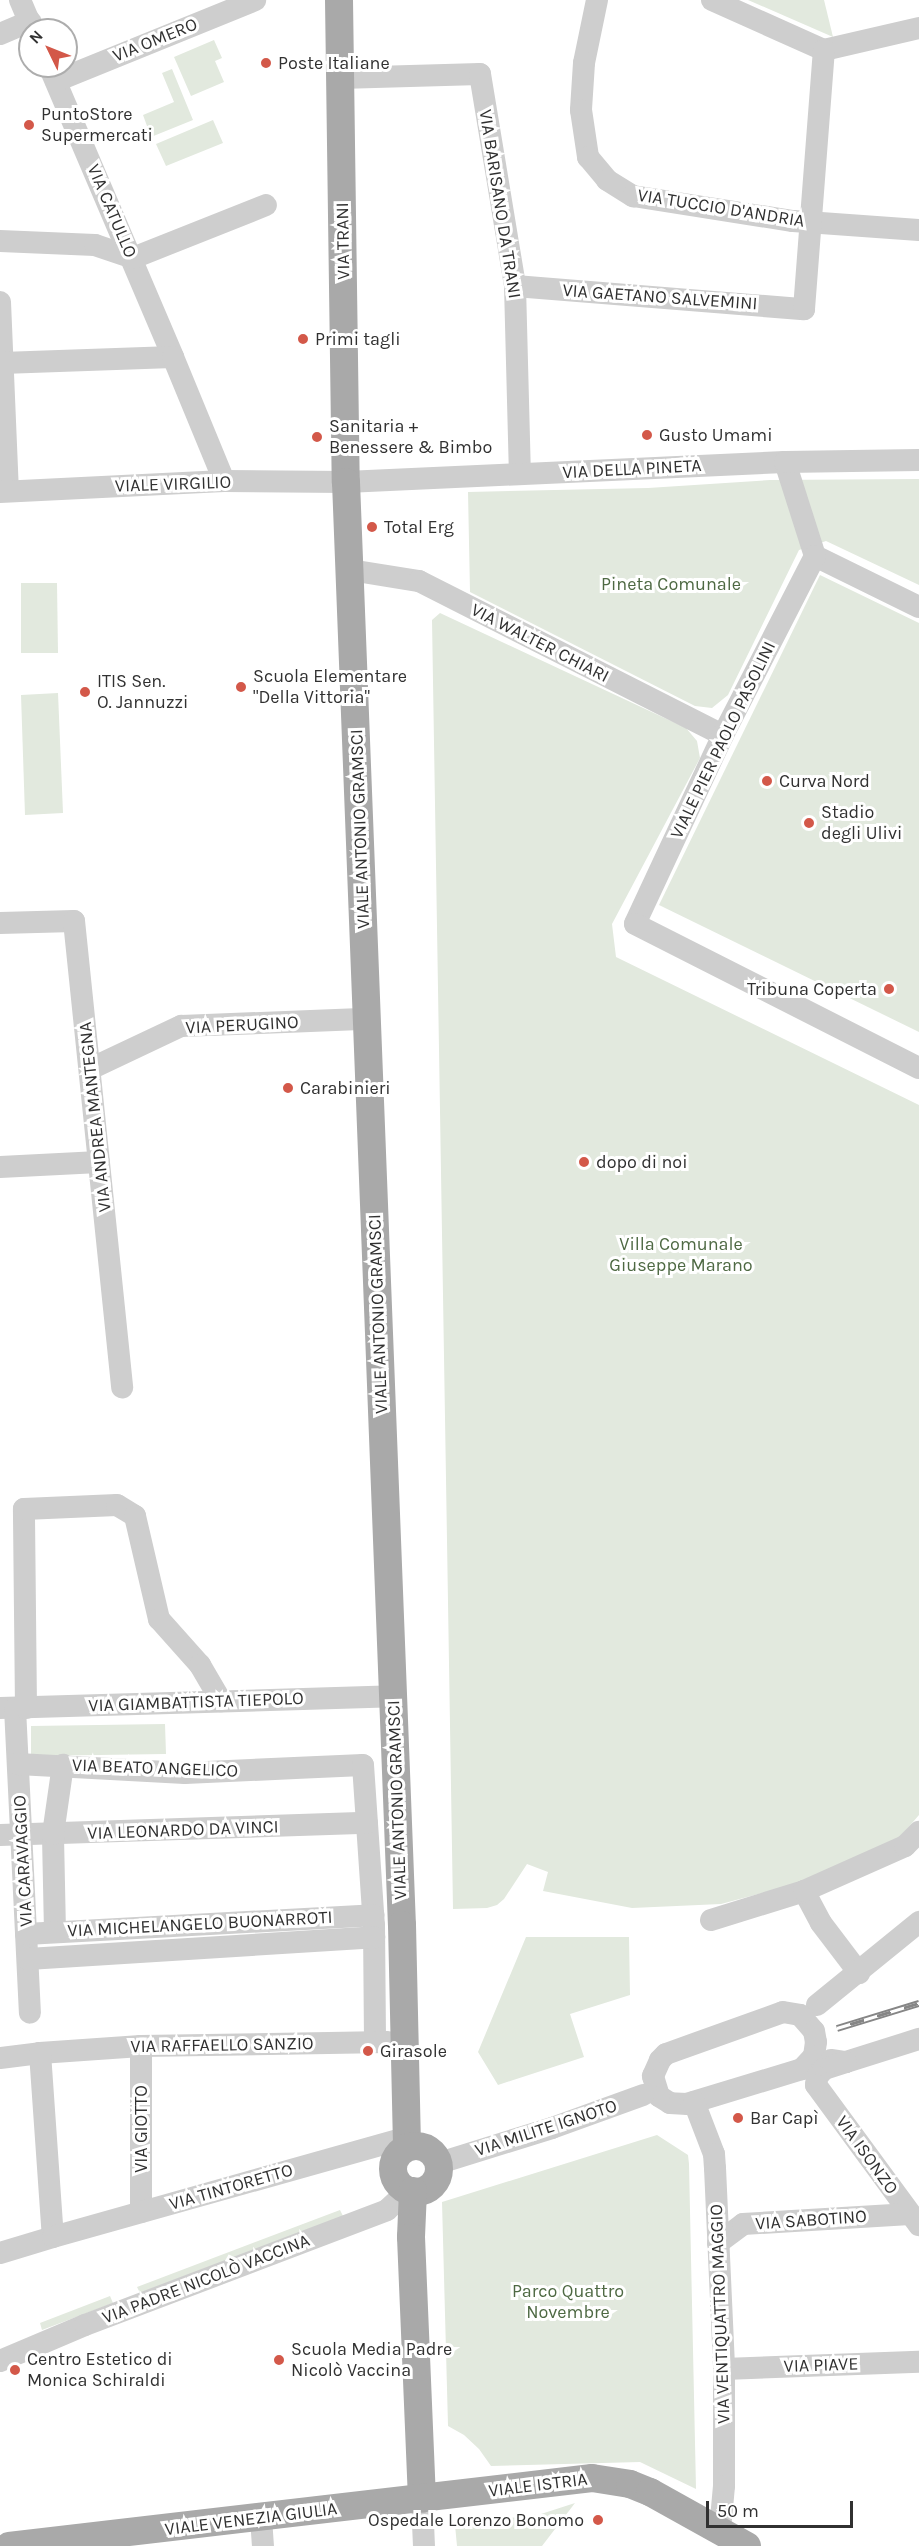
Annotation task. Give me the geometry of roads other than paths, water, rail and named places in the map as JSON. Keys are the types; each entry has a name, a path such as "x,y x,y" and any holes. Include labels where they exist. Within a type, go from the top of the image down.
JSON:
{"main road":[{"name":"VIA TRANI","path":"339,0 346,482"},
{"name":"VIALE ANTONIO GRAMSCI","path":"346,482 402,1925 407,2142"},
{"path":"407,2142 422,2146 441,2161 433,2184 420,2191 408,2190 394,2177 396,2156 407,2142"},
{"path":"408,2190 422,2499"},
{"name":"VIALE ISTRIA","path":"422,2499 603,2478 630,2484 650,2492 747,2546"},
{"name":"VIALE VENEZIA GIULIA","path":"9,2546 422,2499"}],"street":[{"path":"20,0 28,18"},
{"name":"VIA OMERO","path":"78,62 212,8 255,0"},
{"name":"VIA TUCCIO D'ANDRIA","path":"597,0 584,63 581,110 588,157 607,180 633,196 811,223 919,230"},
{"path":"712,0 824,50 919,28"},
{"path":"0,34 18,29"},
{"path":"811,223 824,50"},
{"name":"VIA BARISANO DA TRANI","path":"340,78 480,74 515,286 520,474"},
{"name":"VIA CATULLO","path":"54,78 133,258 224,482"},
{"path":"0,241 95,245 133,258 266,205"},
{"name":"VIA GAETANO SALVEMINI","path":"515,286 804,309 811,223"},
{"path":"0,302 4,491"},
{"path":"2,363 172,357"},
{"name":"VIA DELLA PINETA","path":"346,482 785,462 919,459"},
{"path":"785,462 815,556 919,607"},
{"name":"VIALE VIRGILIO","path":"4,491 224,482 346,482"},
{"name":"VIALE PIER PAOLO PASOLINI","path":"815,556 723,735 634,924 919,1068"},
{"name":"VIA WALTER CHIARI","path":"350,570 419,581 723,735"},
{"name":"VIA ANDREA MANTEGNA","path":"0,923 74,921 122,1388"},
{"name":"VIA PERUGINO","path":"90,1069 181,1026 367,1019"},
{"path":"0,1167 99,1162"},
{"name":"VIA CARAVAGGIO","path":"30,2013 26,1934 11,1835 18,1764 14,1708 24,1509 117,1505 135,1516 159,1619 200,1665 221,1701"},
{"name":"VIA GIAMBATTISTA TIEPOLO","path":"14,1708 393,1696"},
{"name":"VIA BEATO ANGELICO","path":"18,1764 196,1773 363,1765"},
{"name":"VIA CARAVAGGIO","path":"55,1932 53,1834 63,1765"},
{"name":"VIALE ANTONIO GRAMSCI","path":"363,1765 374,1926 375,2041"},
{"name":"VIA LEONARDO DA VINCI","path":"11,1835 367,1822"},
{"path":"711,1920 804,1891 905,1846 919,1832"},
{"path":"804,1891 821,1923 859,1973"},
{"path":"919,1922 808,2014 783,2012 666,2054 656,2068 652,2091 670,2103 679,2105 803,2076 817,2077 824,2069 919,2039"},
{"name":"VIA MICHELANGELO BUONARROTI","path":"26,1934 402,1925"},
{"name":"VIA MICHELANGELO BUONARROTI","path":"28,1959 374,1926"},
{"path":"803,2076 816,2048 816,2036 808,2014"},
{"name":"VIA RAFFAELLO SANZIO","path":"0,2058 141,2046 405,2042"},
{"name":"VIA GIOTTO","path":"141,2046 141,2212"},
{"path":"816,2048 825,2058 846,2062"},
{"path":"40,2053 53,2237"},
{"name":"VIA ISONZO","path":"803,2076 915,2219"},
{"name":"VIA MILITE IGNOTO","path":"441,2161 552,2128 652,2091"},
{"name":"VIA VENTIQUATTRO MAGGIO","path":"694,2102 714,2154 724,2369 724,2486 720,2530"},
{"name":"VIA TINTORETTO","path":"0,2253 141,2212 407,2142"},
{"name":"VIA PADRE NICOLÒ VACCINA","path":"0,2361 85,2325 387,2210 408,2190"},
{"name":"VIA SABOTINO","path":"718,2243 743,2224 915,2219"},
{"name":"VIA PIAVE","path":"724,2369 919,2362"},
{"path":"422,2499 424,2546"},
{"path":"261,2518 263,2546"}],"railway":[{"path":"837,2028 919,2003"}],"place":[{"name":"Poste Italiane","path":"266,63"},
{"name":"PuntoStore Supermercati","path":"29,125"},
{"name":"Primi tagli","path":"303,339"},
{"name":"Gusto Umami","path":"647,435"},
{"name":"Sanitaria + Benessere & Bimbo","path":"317,437"},
{"name":"Total Erg","path":"372,527"},
{"name":"Scuola Elementare \"Della Vittoria\"","path":"241,687"},
{"name":"ITIS Sen. O. Jannuzzi","path":"85,692"},
{"name":"Curva Nord","path":"767,781"},
{"name":"Stadio degli Ulivi","path":"809,823"},
{"name":"Tribuna Coperta","path":"889,989"},
{"name":"Carabinieri","path":"288,1088"},
{"name":"dopo di noi","path":"584,1162"},
{"name":"Girasole","path":"368,2051"},
{"name":"Bar Capì","path":"738,2118"},
{"name":"Scuola Media Padre Nicolò Vaccina","path":"279,2360"},
{"name":"Centro Estetico di Monica Schiraldi","path":"15,2370"},
{"name":"Ospedale Lorenzo Bonomo","path":"598,2520"}],"park label":[{"name":"Pineta Comunale","path":"671,584"},
{"name":"Villa Comunale Giuseppe Marano","path":"681,1255"},
{"name":"Parco Quattro Novembre","path":"568,2302"}]}
